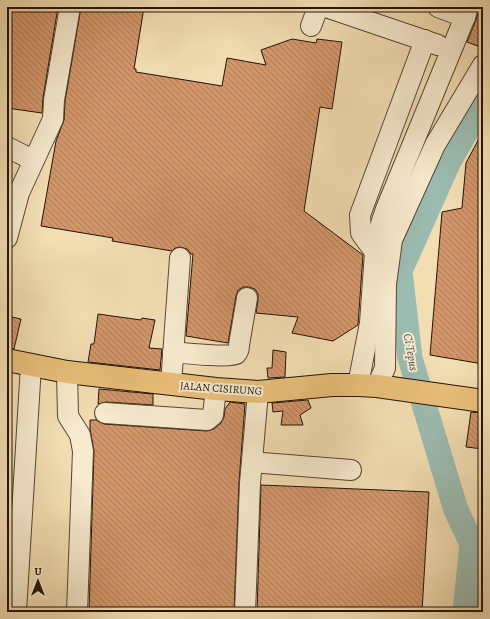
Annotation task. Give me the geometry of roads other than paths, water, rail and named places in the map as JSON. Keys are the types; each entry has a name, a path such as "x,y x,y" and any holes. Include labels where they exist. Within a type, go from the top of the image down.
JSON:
{"main road":[{"name":"JALAN CISIRUNG","path":"7,360 67,372 216,389 258,392 332,385 377,386 483,401"}],"street":[{"path":"7,238 19,193 53,119 54,100 70,7"},
{"path":"311,26 318,7"},
{"path":"326,7 452,49"},
{"path":"377,386 370,323 375,252 378,233 386,209 466,12 438,7"},
{"path":"375,252 361,233 360,216 425,40"},
{"path":"377,386 385,368 386,284 392,240 435,145 483,65"},
{"path":"7,147 34,160"},
{"path":"171,384 180,258"},
{"path":"173,352 226,356 236,354 240,345 247,298"},
{"path":"16,612 31,365"},
{"path":"67,372 68,416 80,435 83,451 77,612"},
{"path":"105,413 207,420 213,416 216,389"},
{"path":"245,612 252,462 258,392"},
{"path":"252,462 351,470"}],"waterway":[{"name":"Ci Tepus","path":"465,612 472,544 456,510 410,358 400,271 449,161 483,102"}]}
